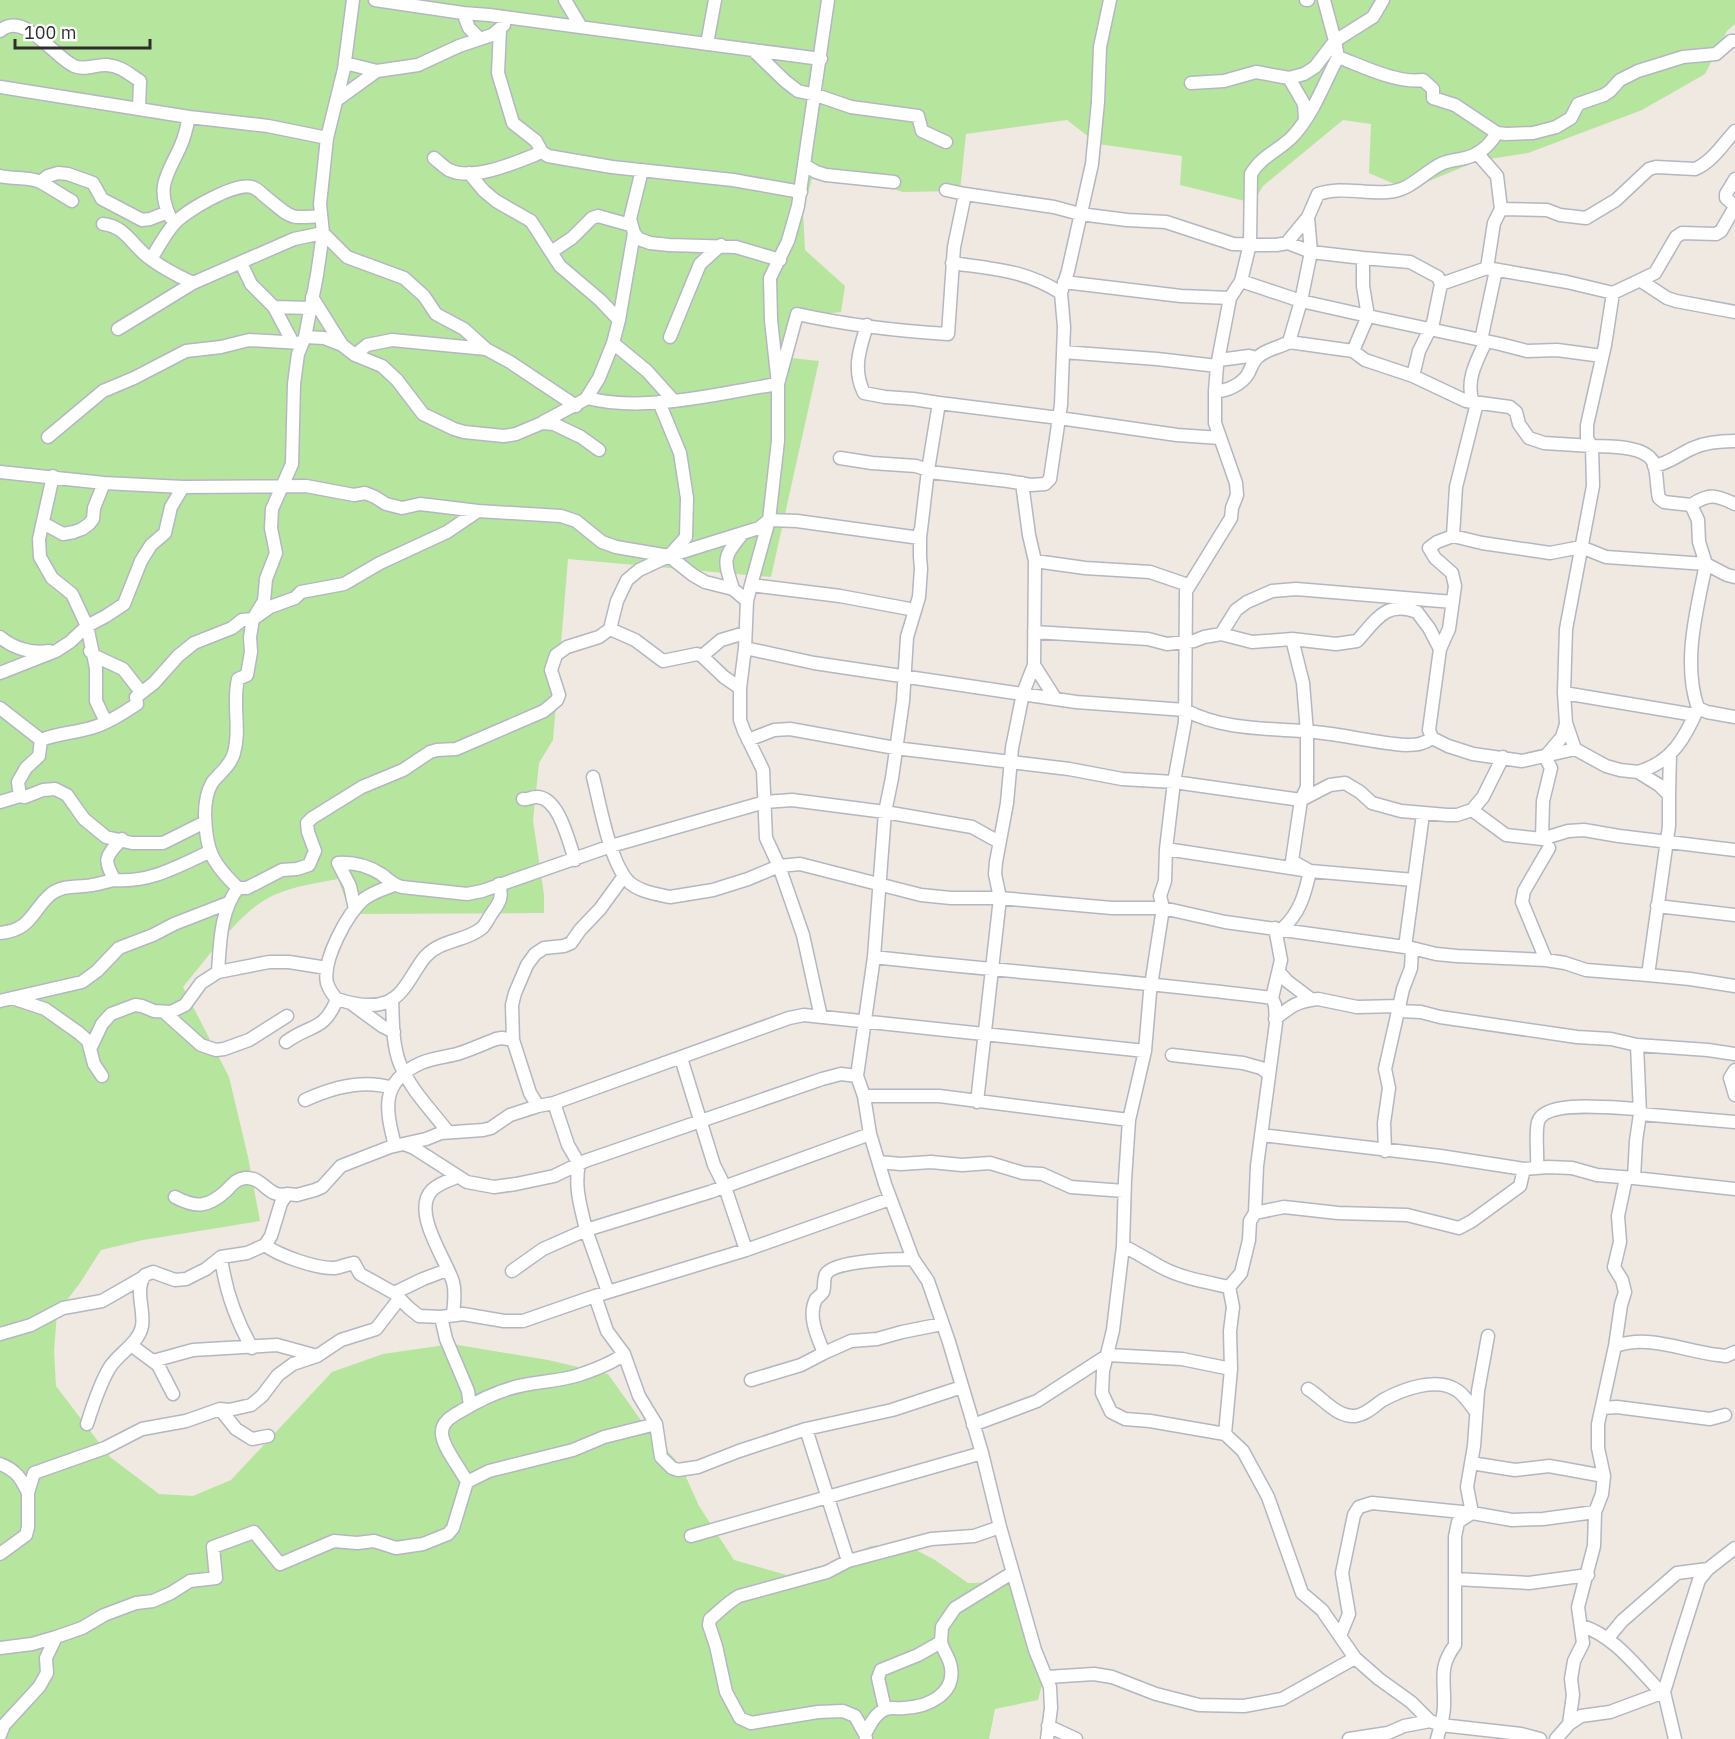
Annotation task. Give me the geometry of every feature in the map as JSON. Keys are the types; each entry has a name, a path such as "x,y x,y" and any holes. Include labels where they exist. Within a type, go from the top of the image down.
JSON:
{"street":[{"path":"352,0 345,63 327,138 322,183 323,233 312,302 300,340 294,384 292,464 281,487 277,503 272,509 271,528 276,553 275,560 266,579 264,601 253,619 247,675 238,679 235,691 238,719 234,754 226,768 212,783 206,797 206,842 224,873 238,888 247,888 282,870 309,865 315,851 308,832 308,823 324,810 362,787 403,770 430,752 456,749 544,711 557,700 559,695 551,669 556,655 567,647 599,637 610,629 617,601 627,580 639,570 669,556 759,528 769,520 797,521 920,538"},
{"path":"375,0 461,9 511,18 821,59"},
{"path":"565,0 581,27"},
{"path":"707,44 715,0"},
{"path":"821,1017 803,935 779,866 766,838 764,770 740,720 740,688 747,601 769,520 778,441 778,384 771,320 770,278 780,260 794,224 801,192 828,0"},
{"path":"840,458 916,466 928,471 1031,485 1044,484 1050,479 1059,418 1063,352 1063,288 1092,164 1100,47 1110,0"},
{"path":"1324,0 1338,57 1318,99 1295,134 1257,164 1251,174 1250,244 1241,281 1230,298 1218,363 1215,423 1236,483 1237,495 1231,518 1188,585 1185,609 1187,643 1185,722 1174,782 1166,849 1166,881 1160,896 1163,908 1151,985 1145,1052 1129,1120 1123,1246 1108,1355 1101,1382 1102,1393 1111,1412 1125,1419 1225,1434 1243,1451 1268,1497 1302,1593 1322,1610 1355,1658 1379,1680 1411,1702 1435,1723"},
{"path":"1191,83 1224,81 1256,72 1289,78 1304,74 1315,67 1335,41 1373,17 1383,0"},
{"path":"461,9 469,28 480,39"},
{"path":"345,63 377,71 418,65 492,34 511,18"},
{"path":"0,31 6,26 16,25 26,29 75,66 88,68 107,65 127,70 140,81 139,108"},
{"path":"500,29 498,72 513,123 536,141 542,152 554,158 733,180 801,192"},
{"path":"1338,57 1413,82 1423,80 1433,89 1433,98 1455,105 1497,133 1533,133 1556,127 1571,118 1578,104 1610,91 1628,75 1668,60 1716,54 1731,41 1735,41"},
{"path":"753,50 798,91 851,106 918,116 922,131 946,142"},
{"path":"337,100 377,71"},
{"path":"1289,78 1304,104 1305,119"},
{"path":"0,87 189,117 268,126 327,138"},
{"path":"174,223 163,201 163,190 169,167 183,142 189,117"},
{"path":"1501,209 1547,210 1560,215 1586,218 1616,200 1649,169 1656,167 1695,169 1718,150 1735,131"},
{"path":"1289,342 1301,301 1311,252 1308,217 1318,194 1333,191 1380,192 1407,188 1444,162 1471,157 1489,145 1497,133"},
{"path":"434,158 452,171 470,173 482,172 542,152"},
{"path":"1452,536 1456,487 1475,402 1469,393 1474,366 1483,340 1492,269 1494,223 1501,209 1497,176 1477,153"},
{"path":"806,166 826,175 894,182"},
{"path":"48,437 103,391 186,351 221,347 249,340 280,343 324,338 342,345 355,355 382,366 423,414 464,432 504,436 516,434 542,423 587,398 599,378 614,343 625,297 632,229 630,219 642,170"},
{"path":"40,182 58,173 68,174 93,183 102,199 142,220 168,212"},
{"path":"470,173 484,191 496,201 531,221 560,266 600,300 619,320"},
{"path":"0,176 40,182 72,201"},
{"path":"1735,179 1726,198 1735,206"},
{"path":"151,259 174,223 202,203 243,186 254,187 260,191 288,216 302,218 321,216"},
{"path":"946,190 1054,207 1080,214 1166,222 1233,244 1288,243 1311,252 1410,262 1438,277 1441,284 1431,328 1419,351 1413,376"},
{"path":"778,384 797,314 829,321 909,332 948,334 952,263 965,194"},
{"path":"1441,284 1492,269 1567,282 1612,293 1655,273 1676,237 1682,233 1692,232 1710,236 1716,234 1721,231 1735,210"},
{"path":"551,252 572,238 592,218 598,216 632,229 639,239 650,243 721,245 750,250 780,260"},
{"path":"1288,243 1308,217"},
{"path":"104,224 120,229 151,259 194,283"},
{"path":"118,329 194,283 294,239 323,233"},
{"path":"323,233 347,257 404,278 424,296 436,314 464,329 486,349 510,362 576,406"},
{"path":"670,337 700,264 721,245"},
{"path":"1353,351 1368,316 1363,286 1363,258"},
{"path":"242,263 250,284 274,307 300,340"},
{"path":"952,263 996,268 1026,275 1063,288 1230,298"},
{"path":"1241,281 1301,301 1527,351 1557,350 1602,356"},
{"path":"1641,281 1667,298 1676,301 1735,312"},
{"path":"1612,293 1602,356 1587,425 1587,439 1592,446 1593,486 1566,629 1564,693 1566,723 1575,749 1606,766 1638,772 1647,769 1670,754 1688,733 1696,711 1692,690 1692,652 1694,626 1706,564 1699,542 1698,520 1692,505"},
{"path":"274,307 312,302"},
{"path":"312,302 342,345"},
{"path":"867,325 857,364 864,393 1177,435 1220,438"},
{"path":"355,355 367,345 392,340 486,349"},
{"path":"1215,392 1227,390 1245,378 1256,358 1268,350 1289,342 1353,351 1365,360 1413,376 1435,388 1475,402 1510,407 1516,412 1519,424 1529,438 1544,444 1630,448 1649,457 1654,466 1659,498 1664,502 1692,505 1704,497 1713,496 1735,504"},
{"path":"614,343 647,371 673,400"},
{"path":"1063,352 1218,363 1249,356 1256,358"},
{"path":"587,398 619,403 659,402 778,384"},
{"path":"659,402 680,453 687,498 686,537 669,556"},
{"path":"939,403 920,538 921,582 907,637 901,719 885,812 874,957 857,1076 864,1096 870,1134 890,1199 913,1259 928,1281 962,1387 982,1454 1012,1573 1035,1650 1047,1677 1051,1696 1047,1732 1076,1739"},
{"path":"542,423 554,424 570,430 599,450"},
{"path":"1654,466 1665,464 1695,447 1715,442 1735,441"},
{"path":"0,472 105,483 183,487 306,486 354,495 375,496 386,504 402,508 420,504 478,511 561,516 576,521 602,542 616,547 669,556 705,582 733,589 747,601"},
{"path":"53,476 39,539 40,557 52,578 72,594 87,626 98,677 96,701 106,722"},
{"path":"43,523 63,534 82,529 93,519 94,508 105,483"},
{"path":"977,1102 999,898 995,874 999,842 1007,803 1012,747 1023,693 1034,665 1035,561 1029,536 1022,483"},
{"path":"0,673 56,651 87,626 123,604 151,544 165,533 171,507 183,487"},
{"path":"41,740 64,732 93,728 137,704 136,697 141,692 154,683 187,648 206,637 232,628 242,621 253,619 270,608 295,598 301,592 344,584 380,563 447,532 478,511"},
{"path":"733,589 726,568 726,556 743,533"},
{"path":"1432,738 1430,730 1440,649 1449,629 1455,580 1452,573 1435,558 1430,548 1437,542 1452,536 1550,553 1581,547 1606,557 1706,564 1735,577"},
{"path":"1035,561 1085,568 1158,573 1188,585"},
{"path":"751,585 840,596 915,610"},
{"path":"1221,634 1240,606 1272,591 1296,590 1453,602"},
{"path":"1034,632 1148,639 1167,645 1187,643 1221,634 1252,642 1292,639 1336,644 1357,641 1380,614 1396,607 1417,612 1440,649"},
{"path":"610,629 635,640 663,661 697,654 702,656 724,677 740,688"},
{"path":"702,656 721,640 745,633"},
{"path":"0,637 7,644 30,651 56,651"},
{"path":"1292,639 1303,683 1307,732 1307,787 1301,800 1292,861 1310,872"},
{"path":"70,642 81,644 93,654 123,669 141,692"},
{"path":"745,648 804,661 1102,705 1185,710 1198,717 1220,723 1260,729 1307,732 1407,745 1425,743 1432,738"},
{"path":"1034,665 1054,698"},
{"path":"1564,693 1735,717"},
{"path":"0,708 41,740"},
{"path":"1545,757 1562,737 1566,723"},
{"path":"748,740 774,730 790,729 895,748 1069,769 1122,779 1174,782 1301,800 1330,785 1345,783 1372,803 1423,814 1457,814 1472,810 1483,798 1503,757"},
{"path":"1432,738 1462,751 1522,760 1575,749"},
{"path":"20,796 18,782 26,768 39,756 41,740"},
{"path":"1648,975 1670,813 1670,754"},
{"path":"1545,757 1551,768 1543,801 1546,843 1524,891 1522,902 1546,960"},
{"path":"1638,772 1659,785 1669,795"},
{"path":"593,777 611,846 624,876 637,888 670,897 713,890 779,866 800,864 931,896 999,898 1112,908 1163,908 1225,922 1279,928 1436,954 1546,960 1586,970 1690,979 1735,986"},
{"path":"0,802 20,796 25,797 43,790 56,789 67,795 84,819 106,837 123,839 132,843 163,843 206,822"},
{"path":"523,799 536,797 544,799 553,806 561,818 575,860"},
{"path":"355,909 350,886 338,863 362,866 375,871 394,885 468,894 575,860 611,846 765,802 792,800 885,812 972,827 999,842"},
{"path":"1472,810 1506,836 1546,843 1568,831 1584,830 1735,850"},
{"path":"1384,1151 1384,1123 1389,1088 1385,1069 1403,989 1411,968 1408,948 1423,814"},
{"path":"115,880 106,860 110,852 123,839"},
{"path":"1166,849 1310,872 1414,880"},
{"path":"0,933 15,930 25,924 50,895 58,890 70,886 93,885 104,881 131,881 154,877 210,852"},
{"path":"1279,928 1292,920 1302,902 1310,872"},
{"path":"538,1106 530,1093 513,1040 512,1005 515,993 527,965 535,954 544,948 571,943 624,876"},
{"path":"352,1004 385,1003 392,999 424,958 436,947 482,927 501,901 502,892 499,884"},
{"path":"394,885 373,893 355,909 339,934 327,968 328,984 337,999 352,1004 394,1032"},
{"path":"218,972 228,903 238,888"},
{"path":"5,999 82,982 98,971 119,948 228,903"},
{"path":"1657,906 1735,915"},
{"path":"1229,1287 1241,1273 1249,1240 1250,1221 1255,1213 1255,1188 1275,1019 1275,1005 1272,998 1281,960 1279,928"},
{"path":"874,957 1272,998"},
{"path":"91,1047 102,1024 111,1014 135,1005 171,1012 185,1005 201,983 218,972 269,962 289,962 327,968"},
{"path":"1279,972 1312,1000"},
{"path":"5,999 54,1014 79,1032 88,1041 94,1064 102,1076"},
{"path":"286,1041 321,1024 332,1012 337,999"},
{"path":"392,999 394,1032 400,1063 448,1132"},
{"path":"1275,1019 1299,1001 1318,999 1357,1007 1400,1008 1577,1037 1611,1039 1637,1045 1729,1053 1735,1095"},
{"path":"164,1012 194,1040 208,1049 216,1050 249,1040 288,1016"},
{"path":"175,1197 195,1206 202,1205 219,1197 234,1182 248,1178 258,1181 279,1196 297,1195 315,1190 322,1187 342,1166 400,1145 448,1132 469,1133 491,1128 510,1115 554,1103 789,1018 804,1015 1145,1052"},
{"path":"400,1145 387,1111 392,1088 405,1072 422,1062 457,1054 496,1039 513,1040"},
{"path":"1569,1724 1574,1661 1583,1644 1578,1607 1588,1575 1595,1512 1602,1494 1604,1476 1597,1436 1598,1424 1625,1292 1622,1280 1614,1267 1620,1242 1618,1216 1630,1178 1640,1112 1637,1045"},
{"path":"1172,1055 1242,1063 1261,1068 1269,1074"},
{"path":"681,1058 714,1165 725,1187 746,1250"},
{"path":"400,1145 414,1148 467,1182 494,1187 554,1176 579,1164 700,1119 822,1078 841,1074 857,1076"},
{"path":"305,1100 319,1094 364,1084 392,1088"},
{"path":"864,1096 939,1096 1129,1120"},
{"path":"554,1103 568,1145 579,1164 576,1177 577,1196 586,1230 608,1292"},
{"path":"1538,1168 1538,1121 1543,1114 1554,1109 1575,1106 1735,1122"},
{"path":"512,1271 543,1249 586,1230 725,1187 870,1134"},
{"path":"1261,1135 1440,1156 1524,1169 1572,1168 1597,1175 1735,1189"},
{"path":"879,1162 901,1164 932,1162 962,1165 990,1162 1023,1173 1042,1174 1071,1187 1124,1191"},
{"path":"1255,1213 1284,1208 1338,1213 1407,1215 1458,1228 1472,1221 1520,1186 1524,1169"},
{"path":"457,1177 432,1190 425,1205 428,1225 455,1289 447,1316 446,1340 468,1391 470,1406"},
{"path":"0,1334 31,1325 63,1308 102,1301 153,1272 175,1280 186,1279 206,1269 221,1257 248,1253 265,1245 271,1236 280,1203 286,1194"},
{"path":"265,1245 275,1253 333,1268 354,1263 360,1274 419,1316 463,1314 504,1321 523,1321 595,1296 746,1250 890,1199"},
{"path":"1123,1246 1146,1256 1161,1267 1185,1276 1229,1287"},
{"path":"221,1257 223,1276 235,1313 242,1332 252,1347"},
{"path":"824,1353 812,1315 816,1299 824,1291 826,1275 838,1267 876,1260 913,1259"},
{"path":"0,1554 26,1535 28,1493 34,1473 105,1448 142,1429 186,1421 220,1409 229,1410 251,1405 266,1392 278,1375 293,1364 317,1356 341,1340 376,1329 395,1298 423,1279 447,1270"},
{"path":"87,1424 108,1370 114,1360 131,1345 142,1326 140,1287 142,1278"},
{"path":"1225,1434 1231,1369 1230,1331 1233,1307 1229,1287"},
{"path":"595,1296 607,1331 624,1354 639,1396 656,1424 661,1457 672,1468 678,1470 698,1467 806,1429 892,1410 962,1387"},
{"path":"751,1380 801,1365 851,1341 877,1339 942,1324"},
{"path":"1472,1514 1467,1487 1478,1390 1488,1336"},
{"path":"1615,1346 1636,1341 1651,1341 1718,1356 1726,1356 1735,1352"},
{"path":"131,1345 153,1361 165,1375 173,1394"},
{"path":"153,1361 193,1350 277,1345 317,1356"},
{"path":"0,1648 32,1644 57,1637 136,1603 153,1601 190,1581 216,1578 213,1547 254,1532 280,1564 334,1541 357,1543 374,1540 396,1548 423,1544 448,1534 453,1528 466,1482 444,1443 443,1425 453,1415 512,1388 578,1375 614,1362 624,1354"},
{"path":"973,1425 1037,1401 1108,1355 1182,1359 1231,1369"},
{"path":"1308,1389 1332,1408 1343,1414 1355,1416 1396,1395 1434,1384 1456,1389 1476,1412"},
{"path":"1602,1408 1617,1407 1710,1419 1725,1415"},
{"path":"220,1409 236,1429 252,1439 268,1436"},
{"path":"466,1482 489,1472 573,1450 604,1437 656,1424"},
{"path":"806,1429 848,1561"},
{"path":"691,1536 982,1454"},
{"path":"1471,1463 1515,1470 1549,1466 1604,1476"},
{"path":"0,1464 12,1468 21,1478 28,1493"},
{"path":"1340,1636 1350,1614 1341,1572 1354,1515 1359,1507 1372,1503 1512,1520 1543,1519 1595,1512"},
{"path":"1437,1739 1435,1723 1444,1708 1443,1671 1446,1657 1455,1645 1455,1537 1458,1522 1472,1514"},
{"path":"866,1737 855,1716 843,1711 818,1712 758,1723 751,1723 740,1718 726,1692 709,1625 710,1619 740,1596 827,1572 848,1561 931,1539 974,1536 1000,1527"},
{"path":"1663,1692 1700,1580 1708,1569 1735,1548"},
{"path":"1608,1638 1622,1621 1677,1573 1708,1569"},
{"path":"866,1737 873,1720 885,1709 923,1704 941,1696 946,1691 951,1684 952,1671 941,1642 942,1627 955,1608 1012,1573"},
{"path":"1455,1579 1530,1583 1588,1575"},
{"path":"1582,1626 1608,1638 1663,1692 1676,1739"},
{"path":"0,1735 4,1725 39,1687 47,1673 46,1658 57,1637"},
{"path":"885,1709 878,1678 881,1670 918,1656 941,1642"},
{"path":"1047,1677 1094,1674 1112,1677 1156,1694 1199,1704 1244,1706 1282,1698 1355,1658"},
{"path":"1556,1739 1569,1724 1581,1716 1610,1712 1663,1692"},
{"path":"1349,1739 1388,1733 1404,1726 1435,1723 1521,1734 1540,1739"}],"green space":[{"path":"0,0 1735,0 1735,24 1727,31 1705,74 1642,110 1528,153 1477,161 1408,190 1369,173 1371,124 1343,120 1263,186 1253,203 1180,185 1182,156 1098,144 1067,120 966,134 960,191 903,192 881,185 813,175 803,211 805,250 845,286 841,312 797,317 791,358 819,361 771,577 568,559 553,740 539,763 533,820 544,895 544,913 351,914 338,879 314,883 290,889 261,902 225,936 183,987 229,1077 260,1221 143,1240 101,1250 57,1313 54,1351 56,1386 110,1457 159,1494 193,1496 231,1480 332,1372 383,1354 452,1344 548,1360 608,1374 645,1426 681,1466 699,1506 734,1560 787,1575 828,1564 871,1546 903,1543 935,1560 968,1583 1013,1582 1044,1677 1038,1700 995,1709 989,1739 0,1739"}]}
